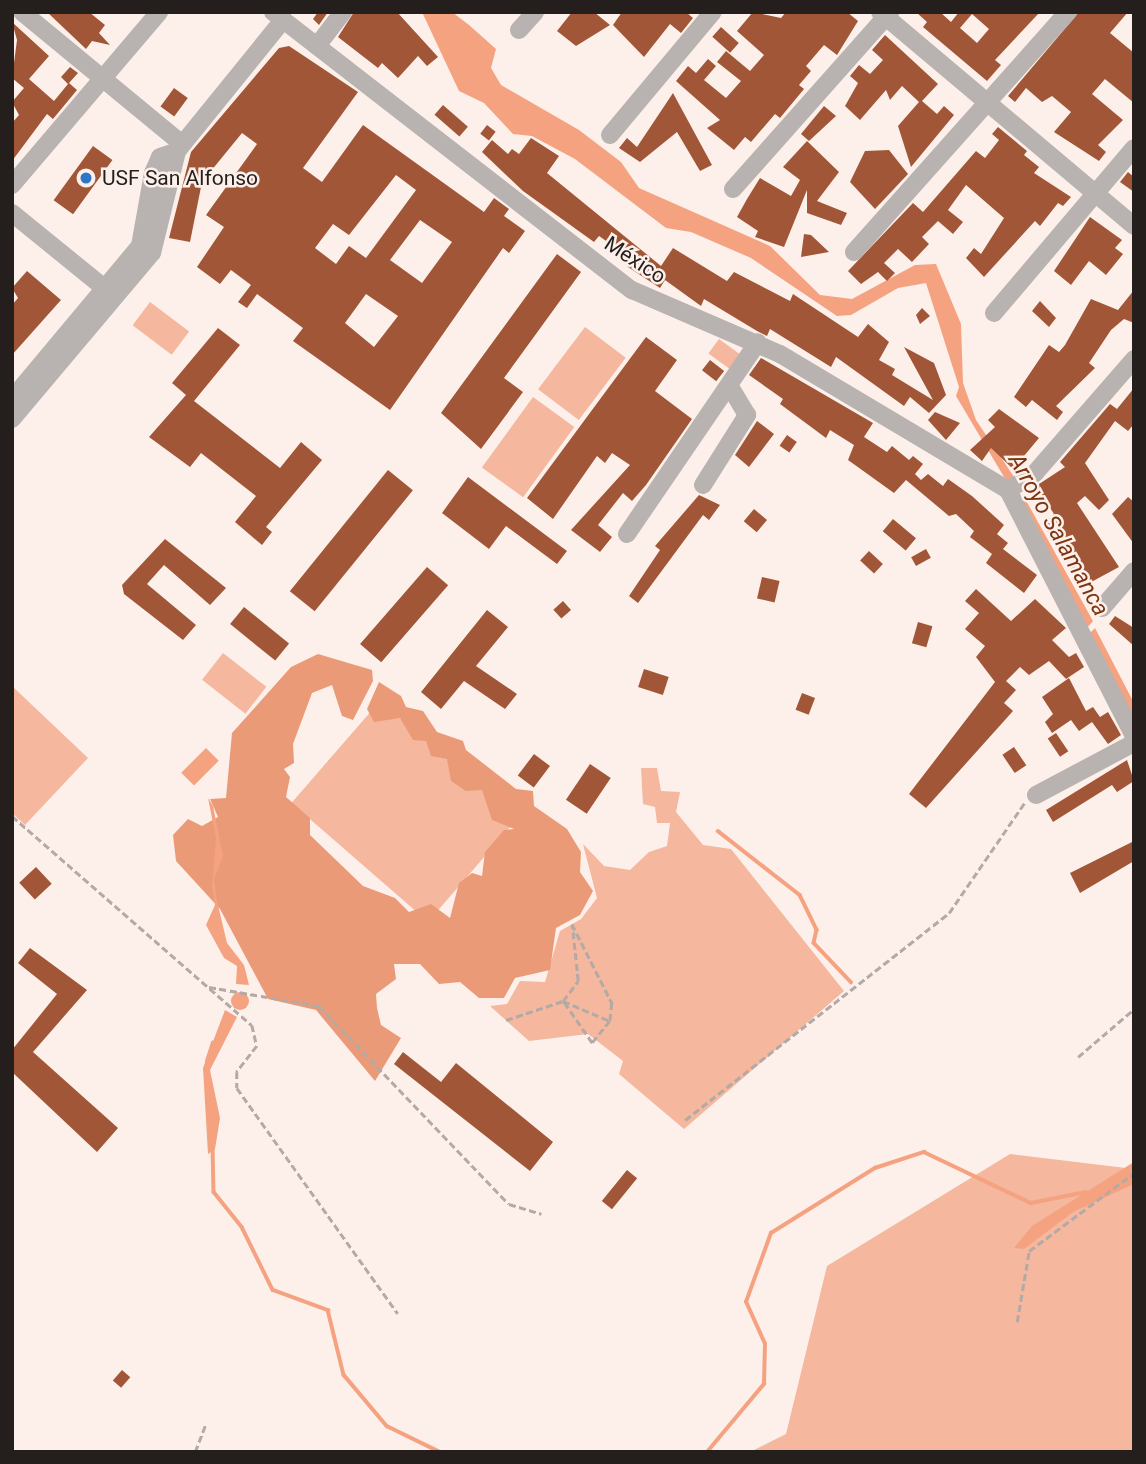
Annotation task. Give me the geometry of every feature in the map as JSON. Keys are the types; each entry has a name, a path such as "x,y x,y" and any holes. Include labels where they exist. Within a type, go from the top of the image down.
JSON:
{"street":[{"path":"22,12 179,147"},
{"path":"12,185 159,12"},
{"path":"317,46 343,12"},
{"path":"519,30 535,12"},
{"path":"610,135 713,12"},
{"path":"854,252 990,105 1068,12"},
{"path":"733,190 885,14 1134,226"},
{"path":"12,419 159,236 179,147 278,16"},
{"name":"México","path":"278,16 632,290 758,342 1014,487"},
{"path":"994,313 1134,148"},
{"path":"12,213 111,293"},
{"path":"12,399 111,293"},
{"path":"627,534 732,388 758,342"},
{"path":"1134,359 1014,487 1134,736"},
{"path":"703,485 747,415 732,388"},
{"path":"1102,608 1134,571"},
{"path":"1036,795 1134,743"}],"path":[{"path":"685,1120 862,976 914,946 950,913 1018,807 1036,795"},
{"path":"12,816 252,1025 257,1046 237,1073 237,1088 398,1314"},
{"path":"506,1020 563,1001 578,981 572,924 603,978 612,1003 610,1021 592,1043 563,1001"},
{"path":"209,987 319,1006 509,1204 542,1214"},
{"path":"563,1001 610,1021"},
{"path":"1078,1057 1134,1009"},
{"path":"1017,1322 1029,1251 1134,1173"},
{"path":"195,1452 206,1424"}],"shaded area":[{"path":"422,12 452,12 469,25 496,49 491,68 501,85 579,130 621,162 639,188 770,246 820,295 852,299 915,265 936,264 961,324 963,383 976,420 1014,477 1007,482 956,396 959,387 926,283 898,288 851,315 837,316 751,258 691,232 666,228 575,159 532,136 513,134 484,103 459,91"},
{"path":"150,302 189,331 172,355 133,325"},
{"path":"585,327 626,358 579,420 538,389"},
{"path":"719,339 742,356 732,371 708,354"},
{"path":"533,397 574,427 523,497 482,467"},
{"path":"1023,495 1093,621 1086,629 1017,498"},
{"path":"1095,628 1134,703 1134,723 1089,634"},
{"path":"223,653 266,687 245,714 202,680"},
{"path":"318,654 372,670 373,681 353,720 342,716 332,685 312,693 293,744 294,763 284,769 290,777 286,797 310,818 310,835 363,886 395,898 409,912 431,904 450,918 459,883 472,873 482,876 485,852 504,830 514,829 492,820 482,790 466,791 451,781 447,759 431,756 426,741 413,740 400,718 374,722 367,709 379,682 401,696 406,707 423,711 437,732 463,741 466,750 516,789 533,791 534,806 567,829 581,852 580,872 593,891 580,915 556,928 550,970 515,978 504,998 479,998 460,982 439,984 420,964 394,964 396,979 376,994 377,1008 381,1025 401,1038 375,1081 316,1010 268,999 220,909 176,861 173,835 188,819 202,826 218,817 210,799 226,798 232,733 291,667"},
{"path":"12,686 88,758 25,825 12,813"},
{"path":"380,701 517,820 428,922 291,803"},
{"path":"206,748 219,761 194,785 181,773"},
{"path":"641,768 657,768 661,791 680,792 676,812 703,845 731,849 844,991 684,1129 619,1074 623,1061 588,1034 529,1041 490,1006 507,1004 520,981 545,982 560,931 581,919 597,898 583,844 604,866 630,870 649,852 667,846 670,823 657,823 655,807 643,804"},
{"path":"208,798 213,806 223,856 214,879 217,901 227,943 244,965 249,985 236,984 237,966 224,958 206,925 215,905 212,888 216,838"},
{"path":"240,992 246,995 249,1001 246,1007 240,1010 234,1007 231,1001 234,995"},
{"path":"225,1010 237,1017 210,1070 220,1118 215,1149 208,1154 203,1068"},
{"path":"1010,1154 1134,1169 1134,1452 750,1452 786,1434 827,1266"},
{"path":"1134,1162 1134,1184 1073,1212 1024,1249 1014,1248 1032,1226"}],"building":[{"path":"47,12 89,12 105,25 99,33 110,45 92,41 86,49"},
{"path":"318,12 328,12 319,25 313,19"},
{"path":"354,12 397,12 438,57 427,66 418,56 398,78 382,63 378,68 338,37"},
{"path":"572,12 594,12 610,25 576,46 557,31"},
{"path":"622,12 686,12 693,18 681,33 670,24 644,57 613,25"},
{"path":"753,12 781,18 786,12 847,12 858,21 837,55 824,45 806,66 811,71 799,85 804,89 780,118 775,114 751,142 745,137 734,150 707,128 720,120 676,81 688,66 696,73 708,59 716,66 704,80 726,98 741,81 717,62 726,51 750,71 764,55 737,31"},
{"path":"916,12 940,12 951,22 959,12 1040,12 995,60 1001,65 987,81 923,27 927,22","holes":["972,14 989,29 977,43 960,28"]},
{"path":"1079,12 1128,12 1110,33 1134,53 1134,103 1105,79 1092,94 1123,120 1098,145 1106,152 1099,161 1054,132 1071,112 1052,96 1042,102 1026,88 1015,102 1008,96"},
{"path":"12,22 49,56 29,79 54,101 68,84 61,77 70,67 78,73 69,83 77,90 53,119 47,114 12,161 12,123 19,115 12,102 24,88 12,78 17,40"},
{"path":"721,27 739,43 730,53 712,37"},
{"path":"885,35 938,84 922,101 937,114 944,106 954,115 911,167 898,126 919,102 902,86 890,100 886,90 860,120 845,106 858,83 850,76 859,65 870,74 883,60 872,50"},
{"path":"289,46 358,92 303,168 322,182 363,125 484,212 494,198 509,209 504,216 525,231 509,253 503,248 390,410 293,341 303,328 257,294 247,308 238,302 251,285 231,270 220,284 197,267 224,227 206,215 257,144 242,133 202,182 190,242 169,238 191,152 279,48","holes":["396,175 416,190 366,258 349,246 336,264 315,248 333,224 349,235","420,220 452,242 422,283 390,260","366,294 398,316 374,347 345,323"]},
{"path":"174,88 188,98 174,117 160,107"},
{"path":"673,93 712,165 700,171 677,132 640,162 619,148 627,138 637,147"},
{"path":"443,105 468,127 459,136 434,115"},
{"path":"824,106 836,116 809,141 801,134"},
{"path":"487,125 496,132 489,140 480,134"},
{"path":"998,127 1027,151 1024,155 1039,167 1034,173 1071,197 1063,206 1058,203 1040,226 1035,221 984,277 966,258 974,248 981,254 1004,218 966,185 948,210 963,222 953,234 938,221 922,237 929,244 912,262 898,249 884,263 895,273 887,281 878,272 861,284 848,271 913,203 923,212 976,151 985,158 999,140 992,134"},
{"path":"531,138 559,156 547,173 661,266 673,248 727,281 734,272 790,301 793,294 858,337 868,324 889,342 879,360 895,369 892,375 933,400 904,347 934,363 946,395 929,413 910,397 904,406 836,357 831,367 770,329 767,336 704,299 701,306 665,280 660,288 628,267 622,252 599,236 594,242 523,191 482,152 492,140 508,154 512,149 519,154"},
{"path":"807,141 839,172 817,201 847,213 841,225 807,213 807,190 784,247 755,237 758,231 737,217 760,178 791,196 800,180 783,167"},
{"path":"93,146 112,160 73,214 54,200"},
{"path":"889,150 908,174 875,209 850,182 865,151"},
{"path":"1128,172 1134,177 1134,192 1120,182"},
{"path":"1090,217 1122,240 1115,248 1123,254 1106,275 1089,261 1071,285 1054,271"},
{"path":"804,234 811,235 829,252 801,257"},
{"path":"557,254 581,272 504,378 523,392 481,449 441,413"},
{"path":"27,271 61,300 12,355 12,305 18,298 12,288"},
{"path":"1134,290 1134,323 1124,319 1111,330 1089,363 1095,368 1056,406 1063,412 1057,420 1032,400 1026,407 1014,397 1049,345 1059,352 1065,345 1091,299 1118,310"},
{"path":"1040,301 1056,318 1049,327 1032,311"},
{"path":"922,308 930,316 920,324 916,315"},
{"path":"218,328 240,345 194,401 280,468 301,442 322,460 266,527 272,532 262,545 235,522 256,496 201,453 190,467 149,437 186,395 172,383"},
{"path":"646,337 677,360 655,391 692,419 632,501 623,493 598,525 612,537 600,552 571,530 630,465 612,453 605,463 597,456 553,519 527,498"},
{"path":"761,358 873,423 864,437 887,452 892,446 909,460 913,456 923,464 915,474 921,480 928,474 943,486 948,479 972,496 1004,525 997,534 1008,543 1003,549 1037,575 1024,593 986,563 992,554 970,537 974,531 956,514 949,516 906,480 894,493 848,460 854,445 830,430 826,438 780,404 783,399 749,375"},
{"path":"710,360 724,371 716,381 702,370"},
{"path":"1134,388 1134,424 1128,431 1115,421 1085,463 1109,500 1099,510 1085,496 1077,503 1119,567 1082,587 1043,524 1054,514 1036,486 1065,467 1060,462 1110,404 1117,409"},
{"path":"999,409 1039,438 1013,469 991,448 982,461 970,450 995,427 988,420"},
{"path":"935,412 960,423 946,440 928,420"},
{"path":"757,421 774,434 749,467 735,455"},
{"path":"787,435 797,442 789,453 780,446"},
{"path":"388,470 413,490 315,611 290,591"},
{"path":"468,477 567,551 557,564 506,526 489,549 442,513"},
{"path":"699,495 720,505 709,520 703,515 638,603 629,596 660,550 655,546"},
{"path":"1128,497 1134,502 1134,544 1112,514"},
{"path":"754,509 767,520 757,532 744,521"},
{"path":"893,519 916,538 906,551 883,531"},
{"path":"165,539 226,588 210,605 164,565 147,584 196,625 183,640 124,594 122,585"},
{"path":"926,549 931,558 916,566 911,557"},
{"path":"869,551 883,564 874,573 860,561"},
{"path":"427,567 448,585 381,662 360,644"},
{"path":"762,577 780,581 775,602 757,598"},
{"path":"976,589 1011,621 1035,599 1066,628 1052,640 1069,657 1076,653 1084,667 1066,679 1049,661 1029,675 1020,667 1006,681 1016,690 1004,703 1013,711 926,808 909,794 995,682 976,657 985,646 965,629 979,613 965,601"},
{"path":"563,601 571,610 561,619 553,610"},
{"path":"244,607 289,644 275,661 230,624"},
{"path":"487,610 508,627 476,666 517,694 505,709 464,681 441,709 421,692"},
{"path":"1115,616 1134,628 1134,646 1109,624"},
{"path":"918,622 932,626 926,647 912,643"},
{"path":"644,669 669,677 663,695 638,687"},
{"path":"1069,678 1086,711 1093,707 1100,717 1108,712 1121,735 1108,744 1092,722 1079,731 1071,720 1052,733 1045,722 1053,714 1042,697"},
{"path":"802,693 815,698 809,715 796,710"},
{"path":"1056,733 1068,751 1060,757 1048,739"},
{"path":"1014,747 1026,765 1015,773 1002,755"},
{"path":"534,754 550,766 534,788 518,776"},
{"path":"1127,760 1134,781 1117,792 1112,785 1053,822 1046,810"},
{"path":"590,764 611,778 587,814 566,800"},
{"path":"1134,841 1134,861 1080,893 1070,873"},
{"path":"36,867 52,884 35,900 19,883"},
{"path":"30,948 87,990 33,1052 118,1128 97,1152 12,1072 12,1050 57,994 18,963"},
{"path":"403,1052 441,1082 456,1063 553,1142 530,1171 394,1064"},
{"path":"627,1170 637,1178 612,1209 602,1201"},
{"path":"122,1370 130,1377 121,1388 113,1381"}],"waterway":[{"path":"718,831 800,895 817,930 814,943 851,982"},
{"path":"207,1061 213,1043"},
{"path":"213,1146 214,1192 242,1227 273,1290 328,1310 344,1375 387,1426 440,1452"},
{"name":"Arroyo Salamanca","path":"707,1452 764,1384 765,1344 746,1302 771,1233 875,1168 924,1152 1031,1203 1086,1192"}],"place":[{"name":"USF San Alfonso","path":"86,178"}]}
